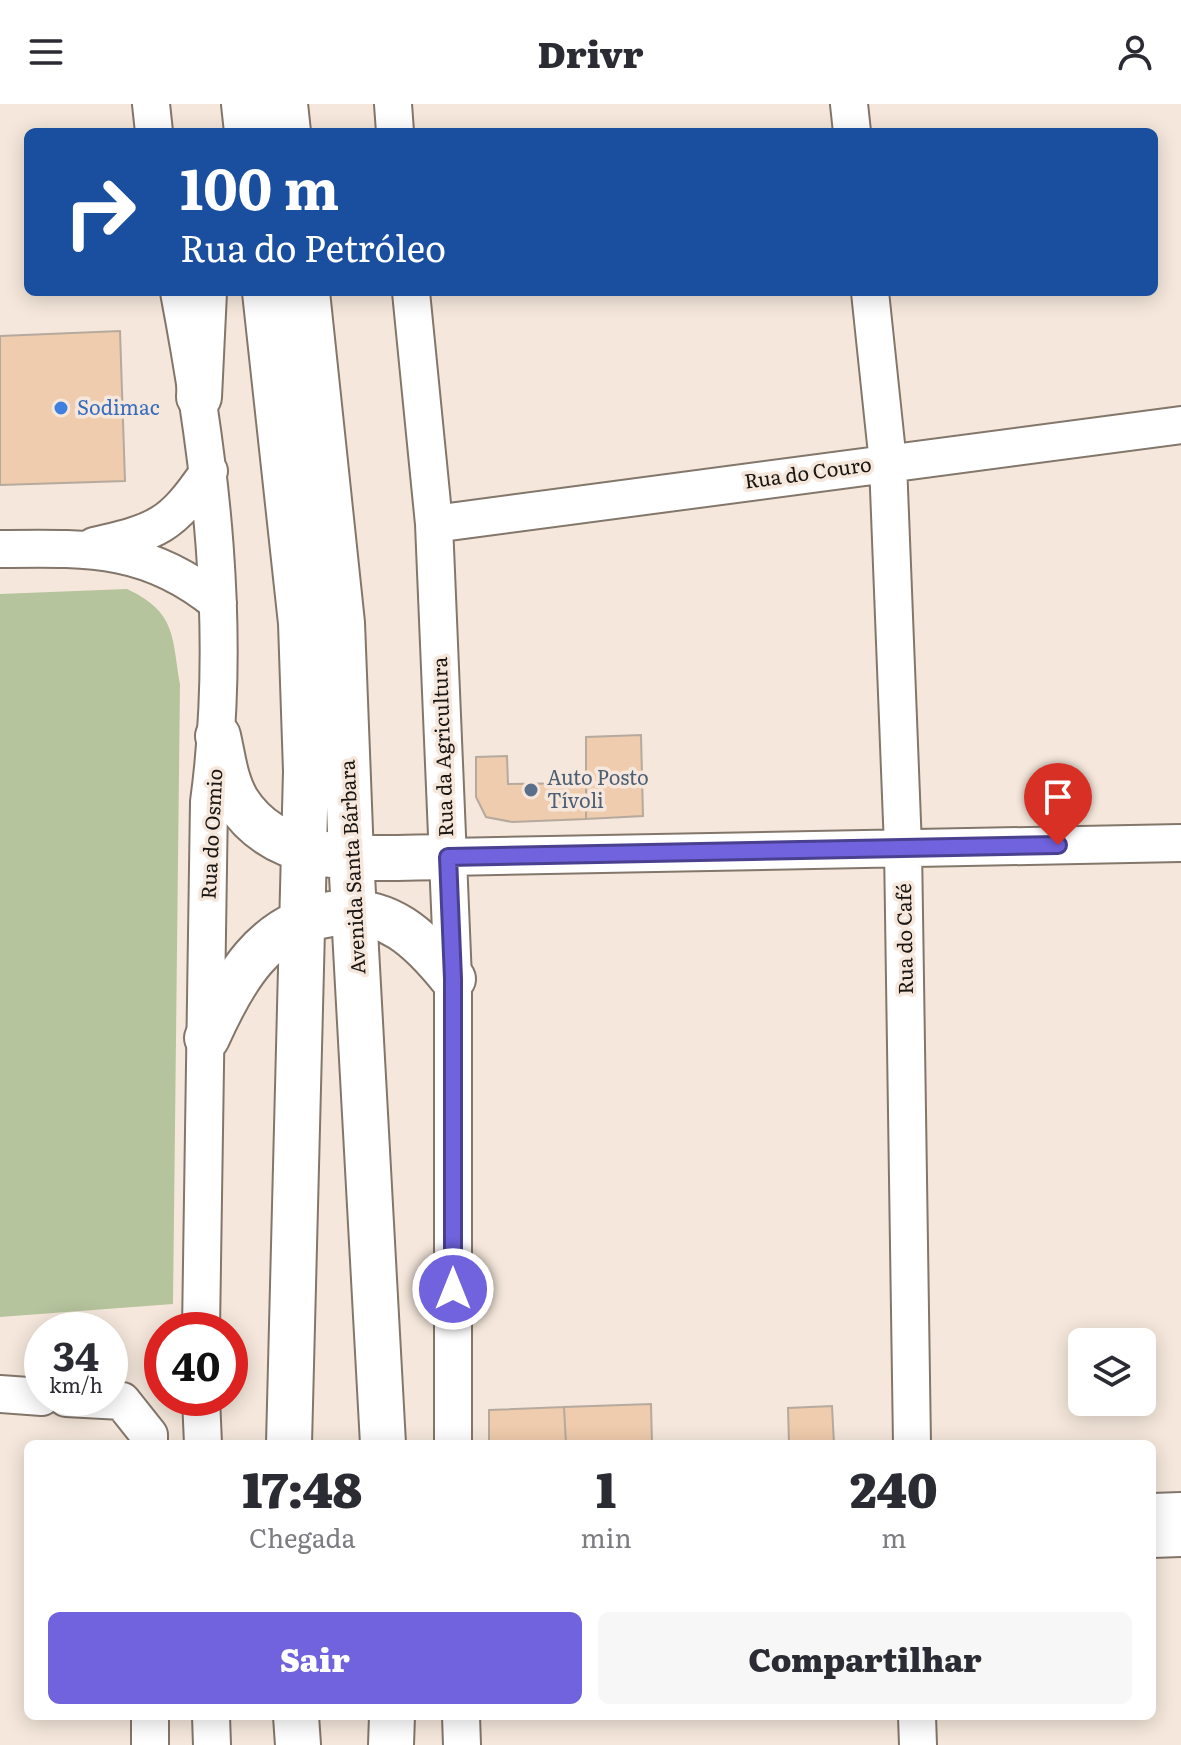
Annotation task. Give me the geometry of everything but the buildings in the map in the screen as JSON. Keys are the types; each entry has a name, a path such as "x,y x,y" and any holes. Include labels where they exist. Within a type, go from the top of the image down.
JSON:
{"main road":[{"path":"223,128 224,104"},
{"path":"244,104 247,128"},
{"path":"285,104 288,128"},
{"path":"199,397 204,296"},
{"name":"Avenida Santa Bárbara","path":"265,296 301,623 306,771 305,918 289,1440"},
{"name":"Avenida Santa Bárbara","path":"307,296 342,623 351,857 383,1440"},
{"path":"218,736 227,779 237,801 272,835 305,851 351,857 448,857"},
{"path":"207,1038 223,1003 253,956 276,934 305,918 354,910 381,916 409,931 428,947 453,979"},
{"path":"296,1720 298,1745"},
{"path":"391,1745 392,1720"}],"street":[{"path":"151,104 154,128"},
{"path":"393,104 395,128"},
{"path":"849,104 852,128"},
{"name":"Rua do Osmio","path":"180,296 209,471 218,603 218,736 209,802 201,1312"},
{"name":"Rua da Agricultura","path":"411,296 434,524 453,979 453,1440"},
{"name":"Rua do Café","path":"870,296 888,463 903,847 912,1440"},
{"name":"Rua do Couro","path":"434,524 1181,425"},
{"path":"0,549 85,548 156,530 185,507 209,471"},
{"path":"85,548 157,565 188,578 218,603"},
{"path":"448,857 1181,843"},
{"path":"0,1394 24,1396"},
{"path":"128,1409 149,1435 149,1440"},
{"path":"202,1416 203,1440"},
{"path":"1156,1512 1181,1511"},
{"path":"1156,1539 1181,1538"},
{"path":"150,1720 150,1745"},
{"path":"211,1720 212,1745"},
{"path":"461,1720 462,1745"},
{"path":"917,1720 918,1745"}],"green space":[{"path":"127,589 155,607 173,639 180,684 173,1304 24,1312 24,1315 0,1317 0,594"}],"place":[{"name":"Sodimac","path":"61,408"},
{"name":"Auto Posto Tívoli","path":"531,790"}],"route":[{"path":"453,1289 453,979 448,857 1058,845"}]}
